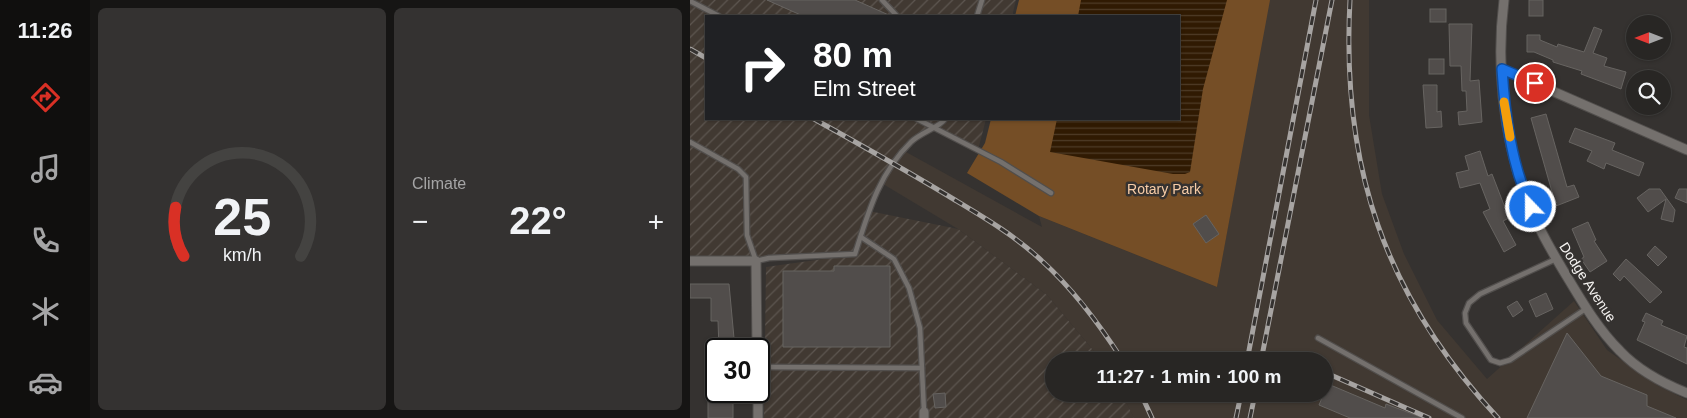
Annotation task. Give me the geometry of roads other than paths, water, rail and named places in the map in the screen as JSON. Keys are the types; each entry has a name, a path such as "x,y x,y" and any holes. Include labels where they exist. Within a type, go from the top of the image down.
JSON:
{"street":[{"name":"Dodge Avenue","path":"1504,0 1501,31 1505,110 1515,160 1524,192 1556,259 1587,308 1620,352 1648,374 1687,393"},
{"path":"1502,69 1687,150"},
{"path":"690,261 756,261 757,338"},
{"path":"758,403 758,418"}],"lane":[{"path":"882,0 896,15"},
{"path":"977,15 982,0"},
{"path":"690,1 717,15"},
{"path":"918,120 1001,162 1051,193"},
{"path":"690,142 738,169 746,177 748,235 756,261 769,258 856,254 871,202 892,163 918,135 943,120"},
{"path":"860,237 894,259 909,288 920,328 924,415"},
{"path":"1556,259 1480,294 1469,303 1465,313 1466,323 1490,360 1500,363 1510,360 1587,308"},
{"path":"1318,338 1462,418"},
{"path":"770,367 922,368"}],"railway":[{"path":"1249,352 1316,0"},
{"path":"1263,352 1332,0"},
{"path":"1350,0 1349,61 1353,118 1363,173 1378,225 1399,275 1426,324 1459,372 1498,418"},
{"path":"690,49 705,57"},
{"path":"816,120 938,190 989,221 1022,244 1054,272 1076,296 1117,352"},
{"path":"1333,376 1429,418"},
{"path":"1145,402 1152,418"},
{"path":"1236,418 1239,402"},
{"path":"1250,418 1253,402"}],"park label":[{"name":"Rotary Park","path":"1164,189"}]}
